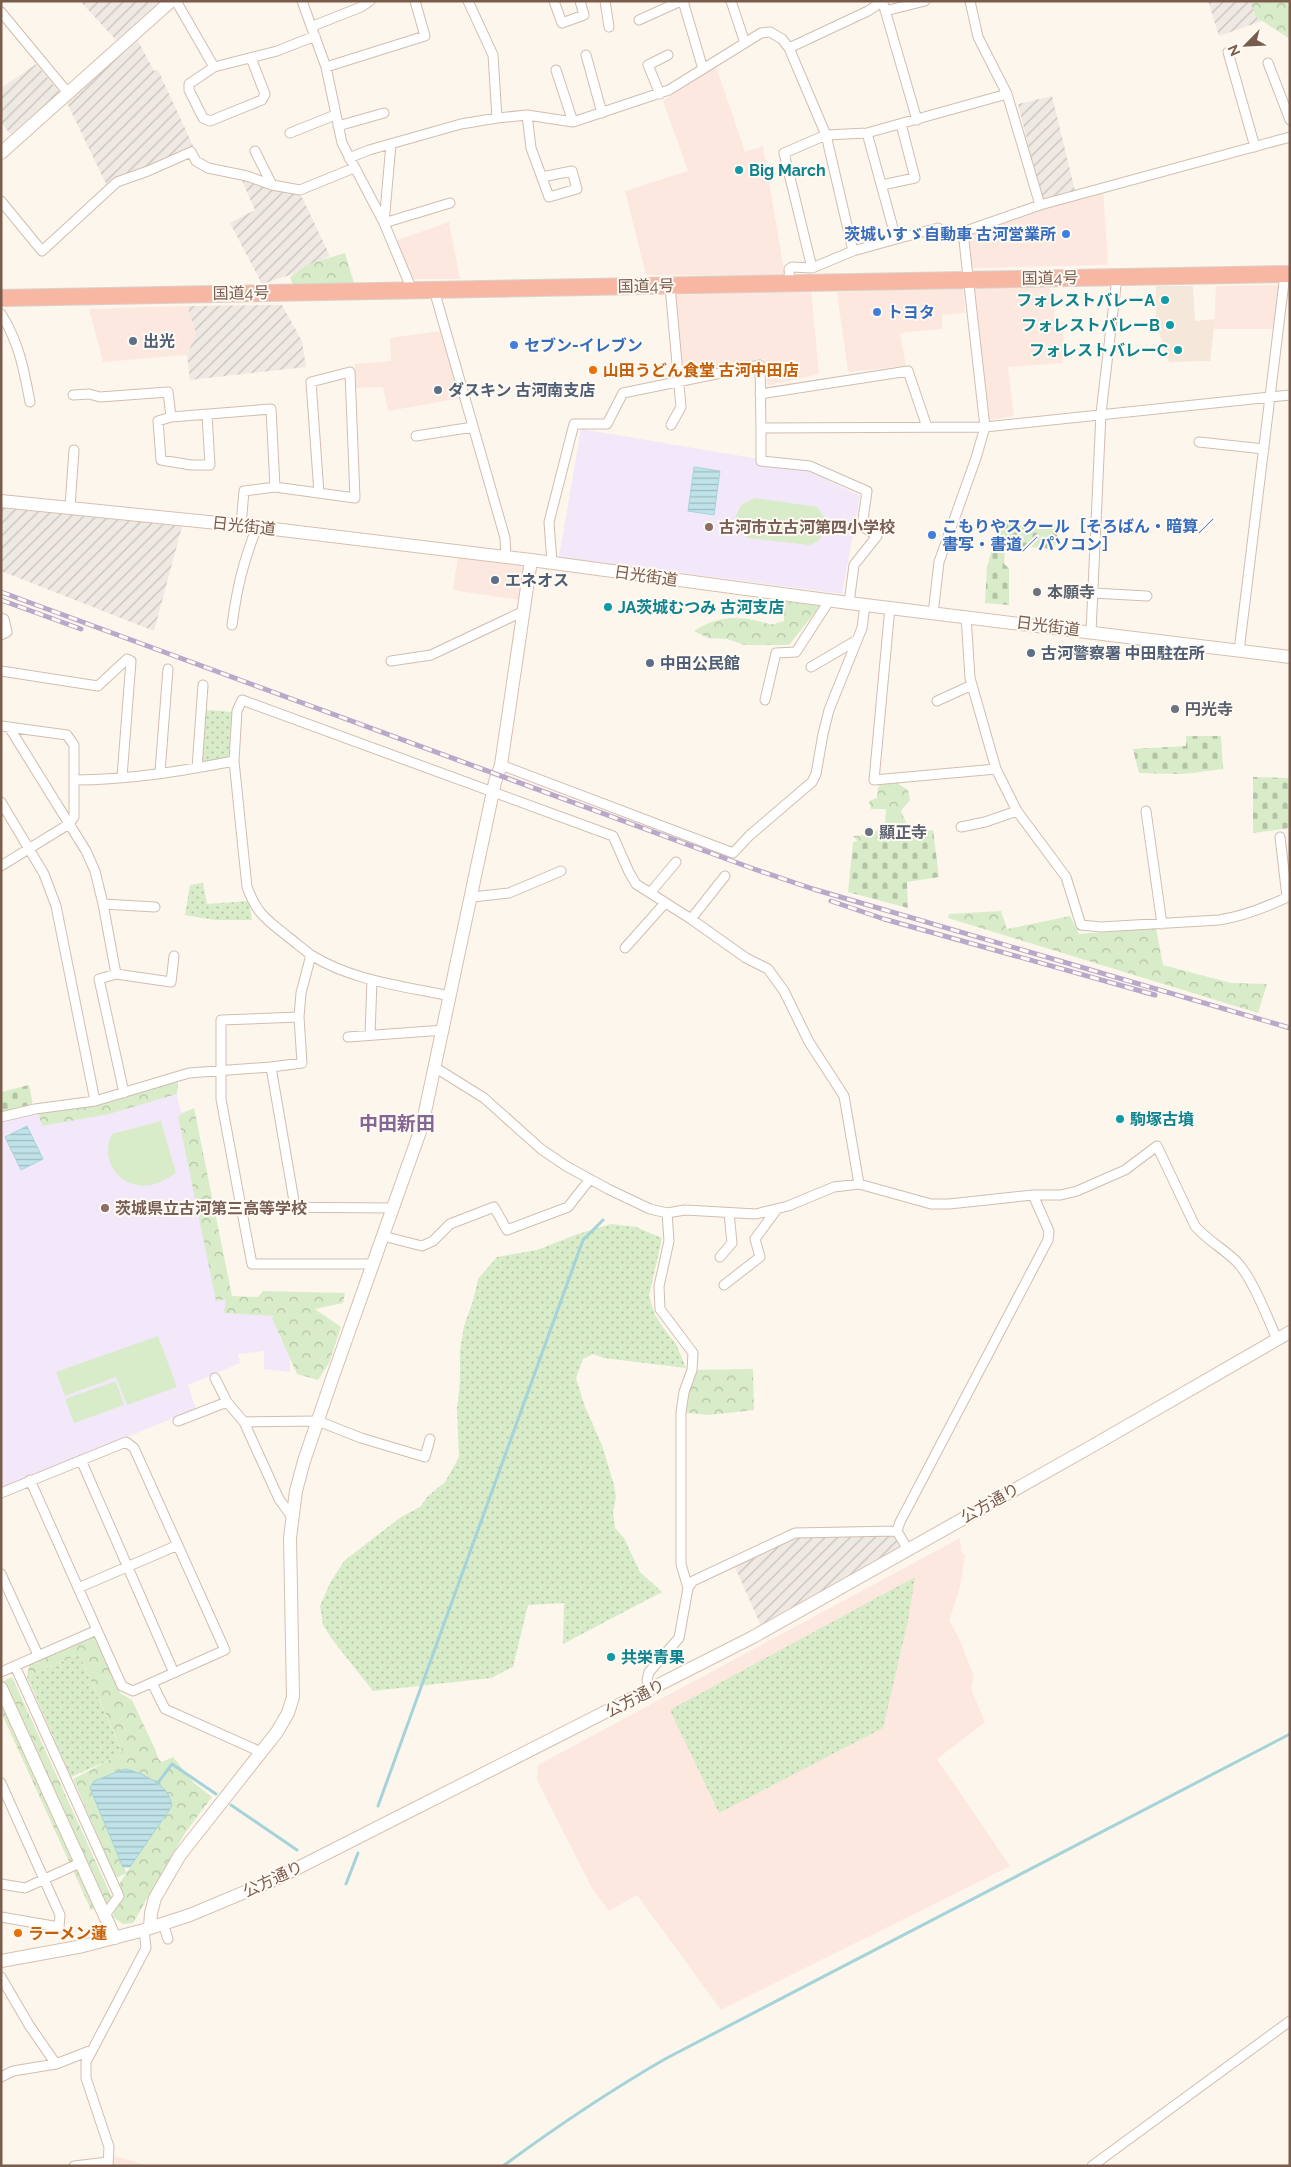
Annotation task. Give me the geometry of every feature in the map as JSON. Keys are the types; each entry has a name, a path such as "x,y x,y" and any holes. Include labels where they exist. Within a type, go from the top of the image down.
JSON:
{"highway":[{"name":"国道4号","path":"1,298 1287,274"}],"street":[{"path":"1,153 171,1"},
{"path":"176,1 214,67"},
{"path":"302,1 313,26 326,67 342,143 384,222 412,290"},
{"path":"313,26 361,7 370,1"},
{"path":"326,67 426,36 415,1"},
{"path":"468,1 493,55 497,118"},
{"path":"554,1 562,23 584,15 580,1"},
{"path":"605,1 609,27"},
{"path":"639,20 682,1 703,69"},
{"path":"731,1 745,43"},
{"path":"789,48 884,5 925,1"},
{"path":"970,1 978,37 1008,94 1040,205"},
{"path":"884,5 917,120"},
{"path":"1,12 68,93"},
{"path":"349,158 369,150 462,124 497,118 528,115 573,122 660,94 761,33 770,32 782,39 789,48 826,136 853,251"},
{"path":"251,58 265,94 262,100 210,121 203,118 189,90 189,84 214,67 277,51 315,36"},
{"path":"1228,52 1255,147"},
{"path":"586,55 602,113"},
{"path":"660,94 648,65 668,55"},
{"path":"1268,63 1290,120"},
{"path":"556,70 573,122"},
{"path":"812,268 784,153 826,136 868,133 1008,94"},
{"path":"338,126 384,113"},
{"path":"290,133 335,115"},
{"path":"528,115 531,148 542,177"},
{"path":"882,184 915,178 901,124"},
{"path":"868,133 896,238"},
{"path":"933,614 939,562 985,427 963,232 1040,205 1290,137"},
{"path":"384,222 391,144"},
{"path":"255,150 272,185"},
{"path":"1,201 42,251 117,182 148,172 191,152 196,161 208,168 247,176 272,185 300,190 354,168"},
{"path":"384,222 450,203"},
{"path":"790,284 789,269 792,267 812,268 853,251 938,228"},
{"path":"1239,651 1287,274"},
{"path":"1091,632 1101,413 1117,277"},
{"path":"670,286 681,407 671,425"},
{"path":"434,290 505,538 506,557"},
{"path":"1,314 12,332 23,362 30,402"},
{"path":"552,563 549,522 574,424 607,424 623,393 760,365 761,461 810,466 867,491 862,526 877,536 854,565 849,603"},
{"path":"760,394 908,371 927,427"},
{"path":"241,525 244,491 276,487 319,493 355,498 350,372 311,382 319,493"},
{"path":"73,395 89,394 100,397 168,392 171,417"},
{"path":"761,428 985,427 1101,413 1290,395"},
{"path":"207,415 210,465 191,465 161,460 158,421 171,417 271,408 276,487"},
{"path":"416,436 474,427"},
{"path":"1199,442 1264,449"},
{"path":"70,507 74,450"},
{"name":"日光街道","path":"1,501 241,525 531,560 829,601 890,607 933,614 966,616 1290,657"},
{"path":"232,625 243,561 257,527"},
{"path":"74,2166 108,2164 109,2148 86,2078 86,2062 146,1948 147,1929 155,1898 180,1856 277,1732 288,1713 293,1697 290,1574 292,1517 304,1461 422,1126 436,1068 493,792 501,765 531,560"},
{"path":"1093,593 1147,596"},
{"path":"765,700 776,653 796,652 829,601"},
{"path":"501,765 734,853 750,835 812,782 816,774 823,734 830,710 862,628 865,605"},
{"path":"890,607 874,780 996,769"},
{"path":"391,661 431,655 524,611"},
{"path":"966,616 972,685 996,769 1017,811 1066,876 1081,925 1101,928 1162,924 1238,917 1262,909 1288,897 1280,837"},
{"path":"1,618 4,618 7,632 1,635"},
{"path":"811,668 857,640"},
{"path":"1,671 98,686 126,659 131,661 122,777"},
{"path":"160,772 168,669"},
{"path":"197,768 203,685"},
{"path":"937,701 972,685"},
{"path":"450,996 350,974 311,955 260,914 253,903 247,887 234,761 237,711 242,700 613,836 636,884 691,919 746,958 768,968 784,991 809,1042 844,1096 859,1184"},
{"path":"1,866 69,824 74,817 74,746 67,735 5,726"},
{"path":"5,726 69,824 95,870 116,974"},
{"path":"75,780 99,780 197,768 234,761"},
{"path":"1,802 44,874 56,906 95,1101"},
{"path":"961,827 985,822 1017,811"},
{"path":"1146,811 1162,924"},
{"path":"650,893 676,862"},
{"path":"472,897 509,894 561,871"},
{"path":"691,919 725,876"},
{"path":"625,948 665,903"},
{"path":"103,904 154,907"},
{"path":"1,1117 35,1109 95,1101 189,1073 222,1069 271,1068 302,1063 299,1017 301,993 311,955"},
{"path":"124,1093 99,979 116,974 170,982 174,956"},
{"path":"370,1035 372,980"},
{"path":"299,1017 221,1020 221,1100 252,1264 373,1264"},
{"path":"348,1037 444,1030"},
{"path":"271,1068 295,1207"},
{"path":"436,1068 484,1098 541,1149 590,1179 650,1209 667,1213 685,1210 729,1214 756,1214 777,1209 834,1187 859,1184 931,1204 950,1204 1033,1195 1061,1195 1077,1192 1124,1170 1157,1146 1195,1226 1204,1236 1239,1264 1268,1316 1286,1335"},
{"path":"383,1236 422,1246 433,1241 450,1224 494,1208 507,1230 568,1207 590,1179"},
{"path":"908,1550 897,1531 900,1522 947,1429 1048,1240 1049,1231 1033,1195"},
{"path":"241,1206 393,1208"},
{"path":"724,1284 760,1257 755,1239 777,1209"},
{"path":"650,1691 647,1680 649,1672 679,1638 686,1608 688,1588 681,1564 681,1412 684,1392 692,1370 693,1353 660,1309 659,1286 669,1241 667,1213"},
{"path":"720,1257 732,1243 729,1214"},
{"name":"公方通り","path":"1,1961 50,1954 147,1929 190,1915 276,1879 650,1691 753,1637 1286,1335"},
{"path":"215,1378 226,1402 244,1422 279,1499 292,1517"},
{"path":"178,1421 226,1402"},
{"path":"244,1422 318,1421 370,1441 425,1457 430,1439"},
{"path":"1,1493 30,1480 126,1442 134,1448 225,1650 133,1691 122,1686 30,1480"},
{"path":"81,1460 174,1673"},
{"path":"688,1588 693,1581 795,1532 897,1531"},
{"path":"78,1588 178,1545"},
{"path":"1,1574 38,1655"},
{"path":"1,1672 97,1630"},
{"path":"16,1666 119,1896 105,1915"},
{"path":"152,1682 165,1709 261,1752"},
{"path":"1,1688 82,1862 115,1938"},
{"path":"1,1783 60,1915 59,1927 1,1917"},
{"path":"1,1884 25,1888 82,1862"},
{"path":"163,1924 168,1938"},
{"path":"1,1977 29,2025 56,2064"},
{"path":"1092,2166 1290,2021"},
{"path":"1,2077 13,2070 56,2064 92,2050"}],"shaded area":[{"path":"80,1 163,1 116,40"},
{"path":"1208,1 1254,1 1262,21 1219,36"},
{"path":"137,39 154,71 158,70 195,150 107,186 65,99"},
{"path":"36,64 61,94 13,137 1,123 1,88"},
{"path":"716,66 745,152 763,146 785,276 646,275 625,191 688,171 663,101"},
{"path":"1052,96 1076,195 1042,203 1018,104"},
{"path":"239,174 300,193 330,256 296,273 262,284 230,223 255,210"},
{"path":"1103,190 1107,265 971,268 963,232"},
{"path":"449,222 460,279 412,279 392,242"},
{"path":"1278,285 1280,287 1274,329 1214,329 1216,286"},
{"path":"972,286 1050,288 1056,322 1064,322 1063,363 1008,367 1014,416 988,420"},
{"path":"1156,286 1193,286 1195,321 1215,319 1210,361 1169,362 1156,324"},
{"path":"963,287 965,313 942,315 942,329 900,333 906,366 848,372 837,292"},
{"path":"811,288 819,374 767,386 764,359 683,378 675,297 677,295"},
{"path":"282,305 302,341 306,367 190,380 187,355 196,333 187,306"},
{"path":"187,306 196,333 187,355 103,362 89,309"},
{"path":"441,331 461,398 388,411 383,387 355,388 355,364 391,361 390,338"},
{"name":"古河市立古河第四小学校","path":"581,429 753,458 811,472 860,496 842,594 559,557"},
{"path":"1,505 183,523 154,631 1,571"},
{"path":"458,555 525,565 519,600 453,590"},
{"name":"茨城県立古河第三高等学校","path":"174,1082 181,1112 190,1110 228,1306 280,1315 280,1339 290,1340 290,1372 264,1369 264,1351 238,1354 240,1363 188,1385 196,1409 1,1488 1,1121 38,1112 104,1103"},
{"path":"791,1534 894,1535 901,1548 761,1626 734,1565"},
{"path":"960,1538 961,1552 965,1556 960,1587 949,1621 958,1636 974,1676 971,1689 985,1722 937,1759 1010,1866 721,2010 637,1895 609,1911 592,1888 537,1780 538,1765"},
{"path":"113,2156 152,2166 112,2166"}],"green space":[{"path":"1250,1 1290,1 1290,39 1256,17"},
{"path":"345,253 354,283 293,285 290,277 309,264"},
{"path":"755,498 817,507 824,518 825,529 823,534 809,545 748,538 742,534 735,518 741,505"},
{"path":"1017,518 1021,526 1059,526 1055,547 1054,549 1005,545 1004,564 1009,568 1009,605 985,603 987,568 999,521"},
{"path":"784,601 820,606 789,645 744,645 727,639 708,638 694,631 709,623 732,618 749,619 771,624 784,621"},
{"path":"205,710 234,712 233,759 200,764"},
{"path":"1186,736 1221,736 1223,769 1184,774 1139,773 1133,749 1186,746"},
{"path":"1253,777 1290,778 1290,828 1253,833"},
{"path":"881,783 897,783 908,790 910,800 901,811 907,825 900,839 860,844 853,836 870,835 885,825 886,809 871,809 869,801 877,798 878,788"},
{"path":"933,830 939,877 907,882 908,908 848,892 853,842"},
{"path":"203,883 207,904 249,901 252,920 215,920 185,915 190,885"},
{"path":"1001,911 1007,929 1070,916 1079,934 1156,928 1163,965 1231,983 1267,984 1258,1013 948,918 949,914"},
{"path":"178,1082 177,1094 109,1114 42,1126 38,1112 89,1106"},
{"path":"29,1085 33,1105 1,1112 1,1092"},
{"path":"194,1108 232,1296 258,1297 263,1291 345,1293 343,1303 315,1309 341,1327 329,1363 318,1380 297,1374 272,1318 274,1316 224,1313 226,1299 216,1301 178,1116"},
{"path":"161,1121 176,1173 158,1183 143,1186 124,1180 116,1173 108,1155 112,1134"},
{"path":"611,1224 636,1227 662,1238 649,1296 655,1315 676,1344 686,1368 604,1358 593,1354 583,1359 576,1378 585,1407 602,1445 614,1485 616,1497 613,1512 615,1528 624,1538 640,1572 662,1592 563,1644 564,1603 528,1605 513,1667 491,1678 373,1691 331,1638 323,1625 320,1606 330,1583 344,1561 401,1517 420,1507 428,1496 445,1482 459,1457 457,1409 460,1381 460,1350 464,1326 478,1279 497,1257 537,1250 578,1234"},
{"path":"158,1336 177,1387 127,1405 116,1377 65,1396 56,1372"},
{"path":"753,1369 754,1410 709,1415 681,1412 692,1370"},
{"path":"116,1381 124,1405 74,1423 65,1399"},
{"path":"915,1577 908,1621 883,1728 719,1813 670,1710"},
{"path":"95,1635 120,1693 132,1700 159,1760 162,1762 173,1757 194,1783 212,1797 185,1833 133,1923 123,1924 113,1917 120,1883 126,1873 116,1878 73,1779 123,1753 79,1654 27,1677 29,1665","holes":["172,1806 127,1872 117,1852"]},
{"path":"79,1654 123,1754 71,1777 27,1677"},
{"path":"12,1677 113,1900 91,1910 1,1712 1,1682"}],"water":[{"path":"694,467 720,471 714,515 688,511"},
{"path":"27,1126 43,1159 21,1170 5,1137"},
{"path":"125,1769 155,1781 168,1794 172,1806 130,1867 123,1867 90,1788 94,1781"}],"waterway":[{"path":"378,1806 583,1240 603,1220"},
{"path":"503,2166 582,2110 665,2059 1290,1734"},
{"path":"157,1784 172,1764 216,1794"},
{"path":"231,1805 297,1850"},
{"path":"346,1884 358,1853"}],"railway":[{"path":"1,592 813,889 1290,1028"},
{"path":"1,600 81,629"},
{"path":"831,901 884,919 1155,995"}],"place":[{"name":"Big March","path":"739,170"},
{"name":"茨城いすゞ自動車 古河営業所","path":"1066,234"},
{"name":"フォレストバレーA","path":"1165,300"},
{"name":"トヨタ","path":"877,312"},
{"name":"フォレストバレーB","path":"1170,325"},
{"name":"出光","path":"133,341"},
{"name":"セブン-イレブン","path":"514,345"},
{"name":"フォレストバレーC","path":"1178,350"},
{"name":"山田うどん食堂 古河中田店","path":"593,370"},
{"name":"ダスキン 古河南支店","path":"438,390"},
{"name":"古河市立古河第四小学校","path":"709,527"},
{"name":"こもりやスクール［そろばん・暗算／ 書写・書道／パソコン］","path":"932,535"},
{"name":"エネオス","path":"495,580"},
{"name":"本願寺","path":"1037,592"},
{"name":"JA茨城むつみ 古河支店","path":"608,607"},
{"name":"古河警察署 中田駐在所","path":"1031,653"},
{"name":"中田公民館","path":"650,663"},
{"name":"円光寺","path":"1175,709"},
{"name":"顯正寺","path":"869,832"},
{"name":"駒塚古墳","path":"1120,1119"},
{"name":"茨城県立古河第三高等学校","path":"105,1208"},
{"name":"共栄青果","path":"611,1657"},
{"name":"ラーメン蓮","path":"18,1933"}],"district":[{"name":"中田新田","path":"397,1123"}]}
